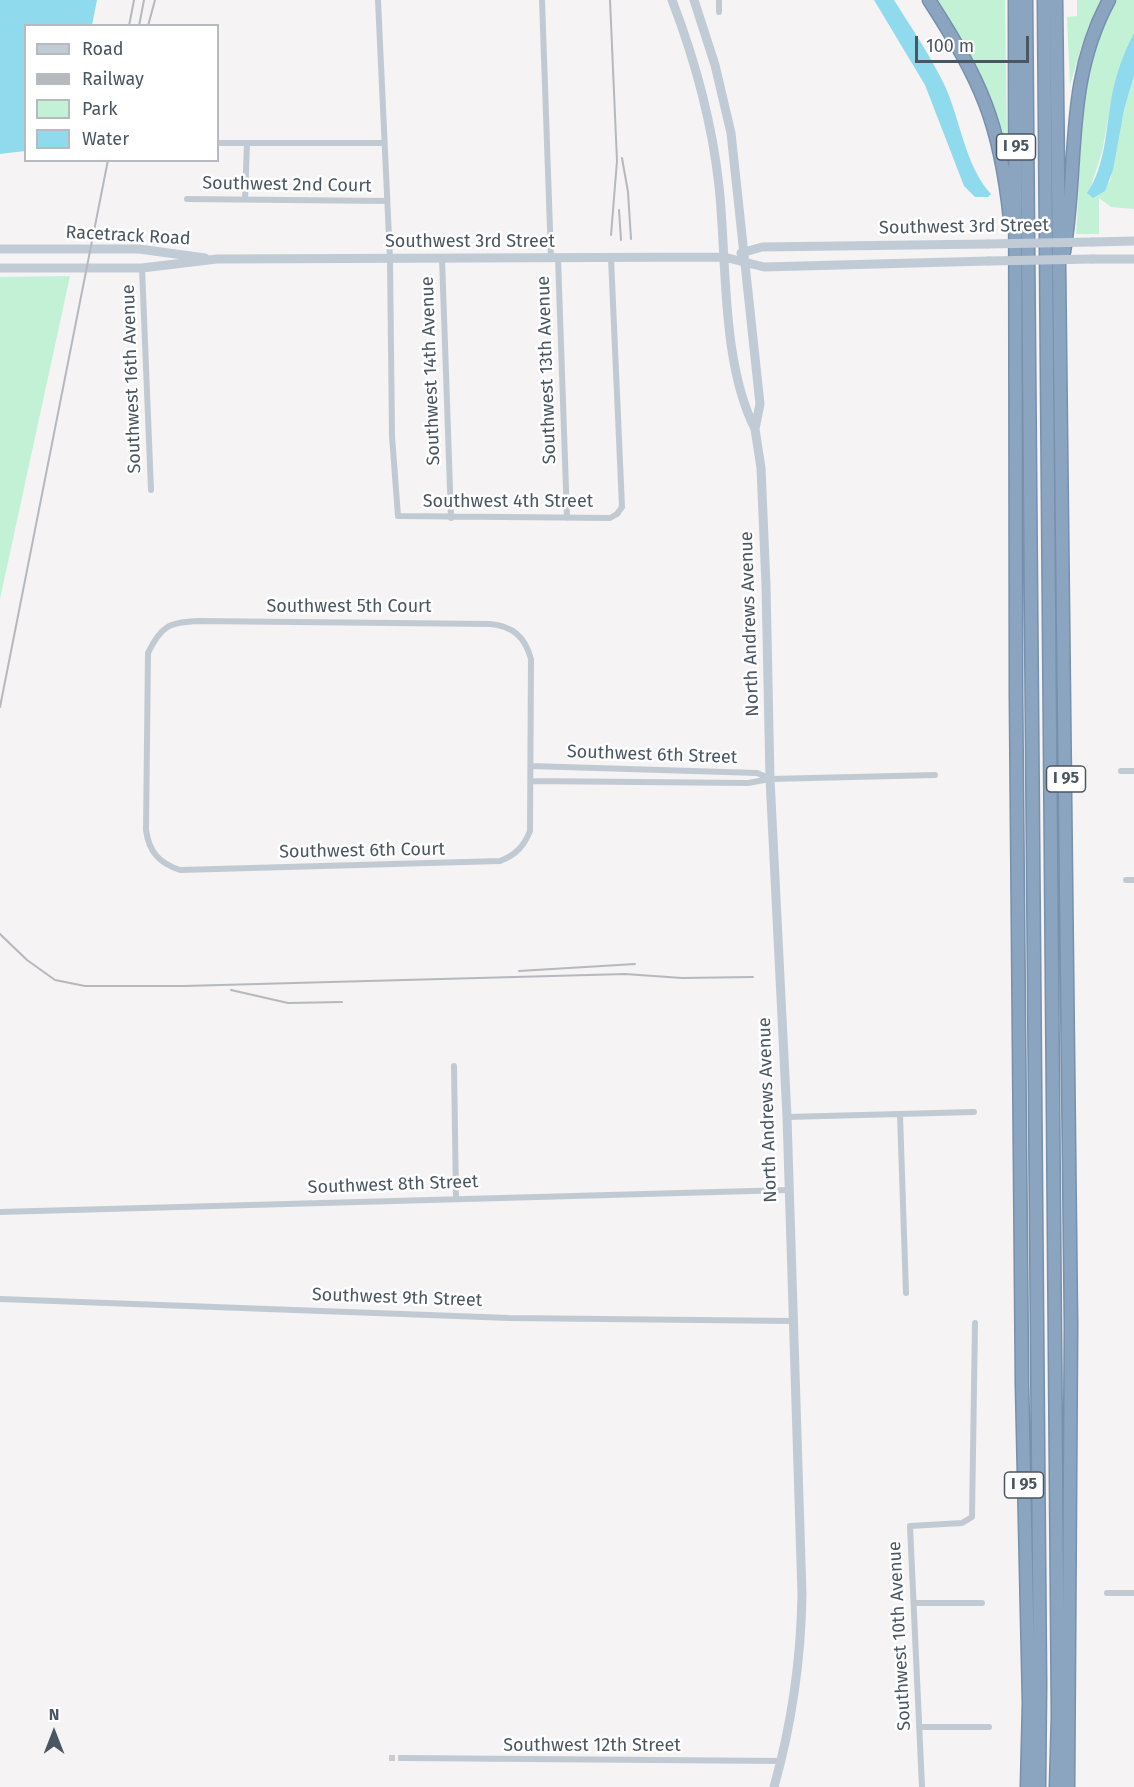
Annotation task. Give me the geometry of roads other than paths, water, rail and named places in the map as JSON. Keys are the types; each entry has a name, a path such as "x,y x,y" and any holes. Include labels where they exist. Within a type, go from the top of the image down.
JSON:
{"highway":[{"path":"928,0 970,66 993,123 1006,176 1018,295"},
{"name":"I 95","path":"1015,0 1018,295 1018,904 1022,1374 1029,1704 1027,1787"},
{"path":"1026,0 1034,786 1039,1787"},
{"path":"1044,0 1058,1707 1056,1787"},
{"name":"I 95","path":"1056,0 1070,1171 1071,1419 1068,1787"},
{"path":"1058,286 1068,229 1079,81 1089,42 1108,0"},
{"path":"1018,904 1034,786"},
{"path":"1053,1069 1070,1171"}],"main road":[{"name":"North Andrews Avenue","path":"672,0 696,70 709,123 718,184 736,367 744,407 756,429"},
{"name":"North Andrews Avenue","path":"694,0 715,65 730,126 738,182 760,404 756,429 763,508 770,778 786,1117 802,1584 801,1636 793,1713 774,1787"},
{"name":"Southwest 3rd Street","path":"217,259 724,257 762,247 1134,242"},
{"name":"Racetrack Road","path":"0,249 139,249 217,259"},
{"name":"Southwest 3rd Street","path":"724,257 764,267 1134,259"},
{"name":"Racetrack Road","path":"0,268 142,268 217,259"}],"street":[{"path":"378,0 390,259"},
{"name":"Southwest 13th Avenue","path":"542,0 567,518"},
{"path":"719,0 720,12"},
{"path":"219,143 383,143"},
{"path":"245,199 248,143"},
{"name":"Southwest 2nd Court","path":"187,199 387,201"},
{"name":"Southwest 14th Avenue","path":"442,258 451,518"},
{"name":"Southwest 4th Street","path":"390,259 398,516 610,518 618,514 622,507 611,258"},
{"name":"Southwest 16th Avenue","path":"142,268 151,490"},
{"name":"Southwest 5th Court","path":"180,870 168,866 151,852 146,830 148,654 154,638 163,628 177,622 502,625 520,636 531,659 531,766"},
{"path":"531,766 531,781"},
{"name":"Southwest 6th Street","path":"531,766 757,773 770,778"},
{"path":"1121,771 1134,771"},
{"name":"Southwest 6th Street","path":"531,781 748,783 770,778 935,775"},
{"name":"Southwest 6th Court","path":"180,870 500,861 518,851 530,831 531,781"},
{"path":"1126,880 1134,880"},
{"path":"454,1066 456,1198"},
{"path":"786,1117 974,1112"},
{"path":"900,1115 906,1293"},
{"name":"Southwest 8th Street","path":"0,1212 788,1190"},
{"name":"Southwest 9th Street","path":"0,1299 509,1318 792,1321"},
{"name":"Southwest 10th Avenue","path":"922,1787 910,1526 962,1523 972,1517 974,1511 975,1323"},
{"path":"1107,1593 1134,1593"},
{"path":"914,1603 982,1603"},
{"path":"919,1727 989,1727"},
{"name":"Southwest 12th Street","path":"402,1758 781,1761"}],"water":[{"path":"0,0 97,0 92,24 24,24 24,151 0,154"},
{"path":"874,0 894,0 933,62 950,98 969,156 991,194 988,197 975,197 964,186 925,85"},
{"path":"1134,33 1134,76 1124,110 1113,170 1105,191 1093,198 1087,193 1102,158 1116,79"}],"tunnel":[{"path":"389,1758 402,1758"}],"railway":[{"path":"129,24 134,0"},
{"path":"139,24 144,0"},
{"path":"149,24 155,0"},
{"path":"610,0 617,161 611,235"},
{"path":"622,158 628,192 631,239"},
{"path":"0,707 108,162"},
{"path":"619,210 621,240"},
{"path":"0,934 27,960 55,980 85,986 184,986 625,974 682,978 753,977"},
{"path":"519,971 635,964"},
{"path":"231,990 288,1003 342,1002"}]}
